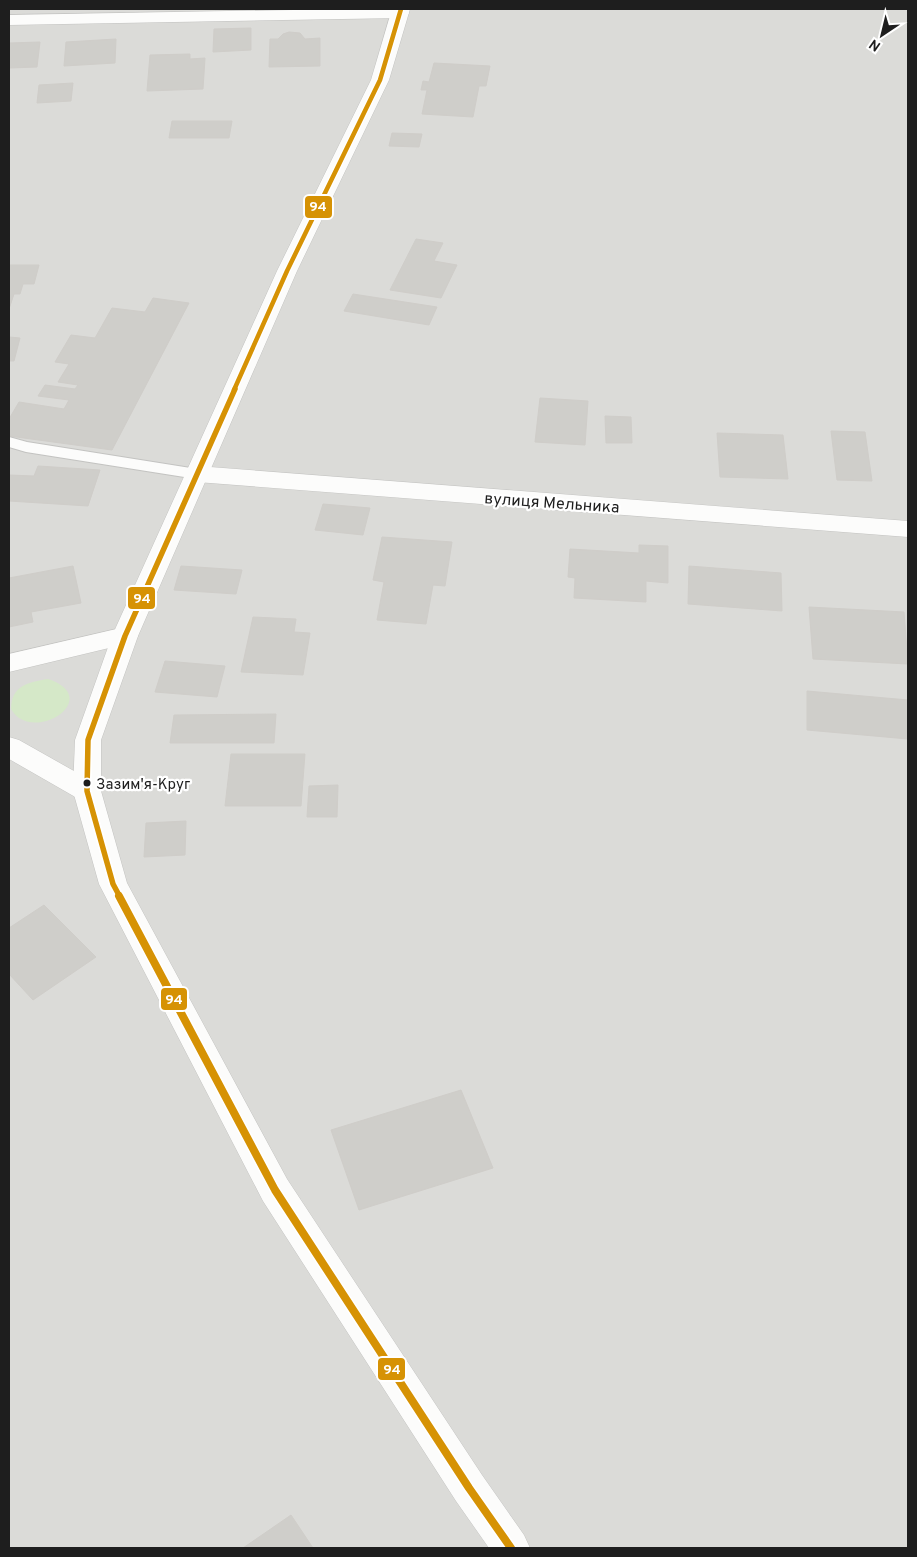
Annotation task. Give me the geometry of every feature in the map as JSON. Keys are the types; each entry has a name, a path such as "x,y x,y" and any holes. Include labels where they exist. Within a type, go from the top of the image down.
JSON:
{"street":[{"path":"9,20 401,11 380,80 288,271 125,636 88,740 87,791 113,884 275,1190 469,1488 511,1548"},
{"name":"вулиця Мельника","path":"197,474 908,529"},
{"path":"9,663 125,636"},
{"path":"9,747 87,791"}],"lane":[{"path":"9,442 26,448 197,474"}],"shaded area":[{"path":"9,9 908,9 908,1548 9,1548"}],"green space":[{"path":"48,679 63,686 69,695 69,704 63,712 43,722 30,722 18,717 11,709 17,690 22,686"}],"building":[{"path":"251,28 251,50 213,52 214,29"},
{"path":"289,32 300,33 305,39 320,38 320,66 269,67 270,39 278,39 283,34"},
{"path":"116,39 115,63 64,66 66,42"},
{"path":"40,42 37,67 9,68 9,43"},
{"path":"190,54 190,59 205,58 203,89 147,91 150,55"},
{"path":"434,63 490,66 486,86 479,86 473,117 422,114 427,90 421,90 423,81 429,82"},
{"path":"73,83 71,101 37,103 39,85"},
{"path":"172,121 232,121 229,138 169,138"},
{"path":"392,133 422,134 419,147 389,146"},
{"path":"416,239 443,243 434,261 457,265 441,298 390,290"},
{"path":"9,265 39,265 34,284 23,284 20,294 14,294 9,309"},
{"path":"353,294 437,307 429,325 344,311"},
{"path":"153,298 189,303 112,450 9,436 9,419 19,402 64,409 69,400 38,396 45,385 75,389 78,385 58,382 69,364 55,362 71,335 95,338 112,308 145,312"},
{"path":"9,337 20,338 14,361 9,361"},
{"path":"540,398 588,401 585,445 535,442"},
{"path":"605,416 631,417 632,443 606,443"},
{"path":"831,431 865,432 872,481 837,480"},
{"path":"717,433 783,435 788,479 720,477"},
{"path":"38,466 100,470 88,506 9,501 9,475 34,476"},
{"path":"323,504 370,508 363,535 315,530"},
{"path":"382,537 452,542 445,586 433,585 426,624 377,620 384,582 373,580"},
{"path":"639,545 668,546 668,583 646,581 646,602 574,598 575,578 568,577 570,549 639,553"},
{"path":"73,566 81,603 31,612 33,622 9,627 9,578"},
{"path":"181,566 242,570 236,594 174,590"},
{"path":"689,566 781,573 782,611 688,604"},
{"path":"809,607 904,612 908,664 813,659"},
{"path":"253,617 296,619 294,632 310,633 303,675 241,672"},
{"path":"165,661 225,666 217,697 155,692"},
{"path":"807,691 908,700 908,739 807,730"},
{"path":"276,714 274,743 170,743 174,715"},
{"path":"231,754 305,754 301,806 225,806"},
{"path":"338,785 337,817 307,817 309,786"},
{"path":"186,821 185,855 144,857 146,823"},
{"path":"44,905 96,957 33,1000 9,974 9,928"},
{"path":"461,1090 493,1168 359,1210 331,1130"},
{"path":"291,1515 313,1548 243,1548"}],"transit line":[{"name":"94","path":"401,9 380,80 287,271 125,636 88,740 87,791 113,884 275,1190 469,1488 511,1548"}],"place":[{"name":"Зазим'я-Круг","path":"87,783"}]}
